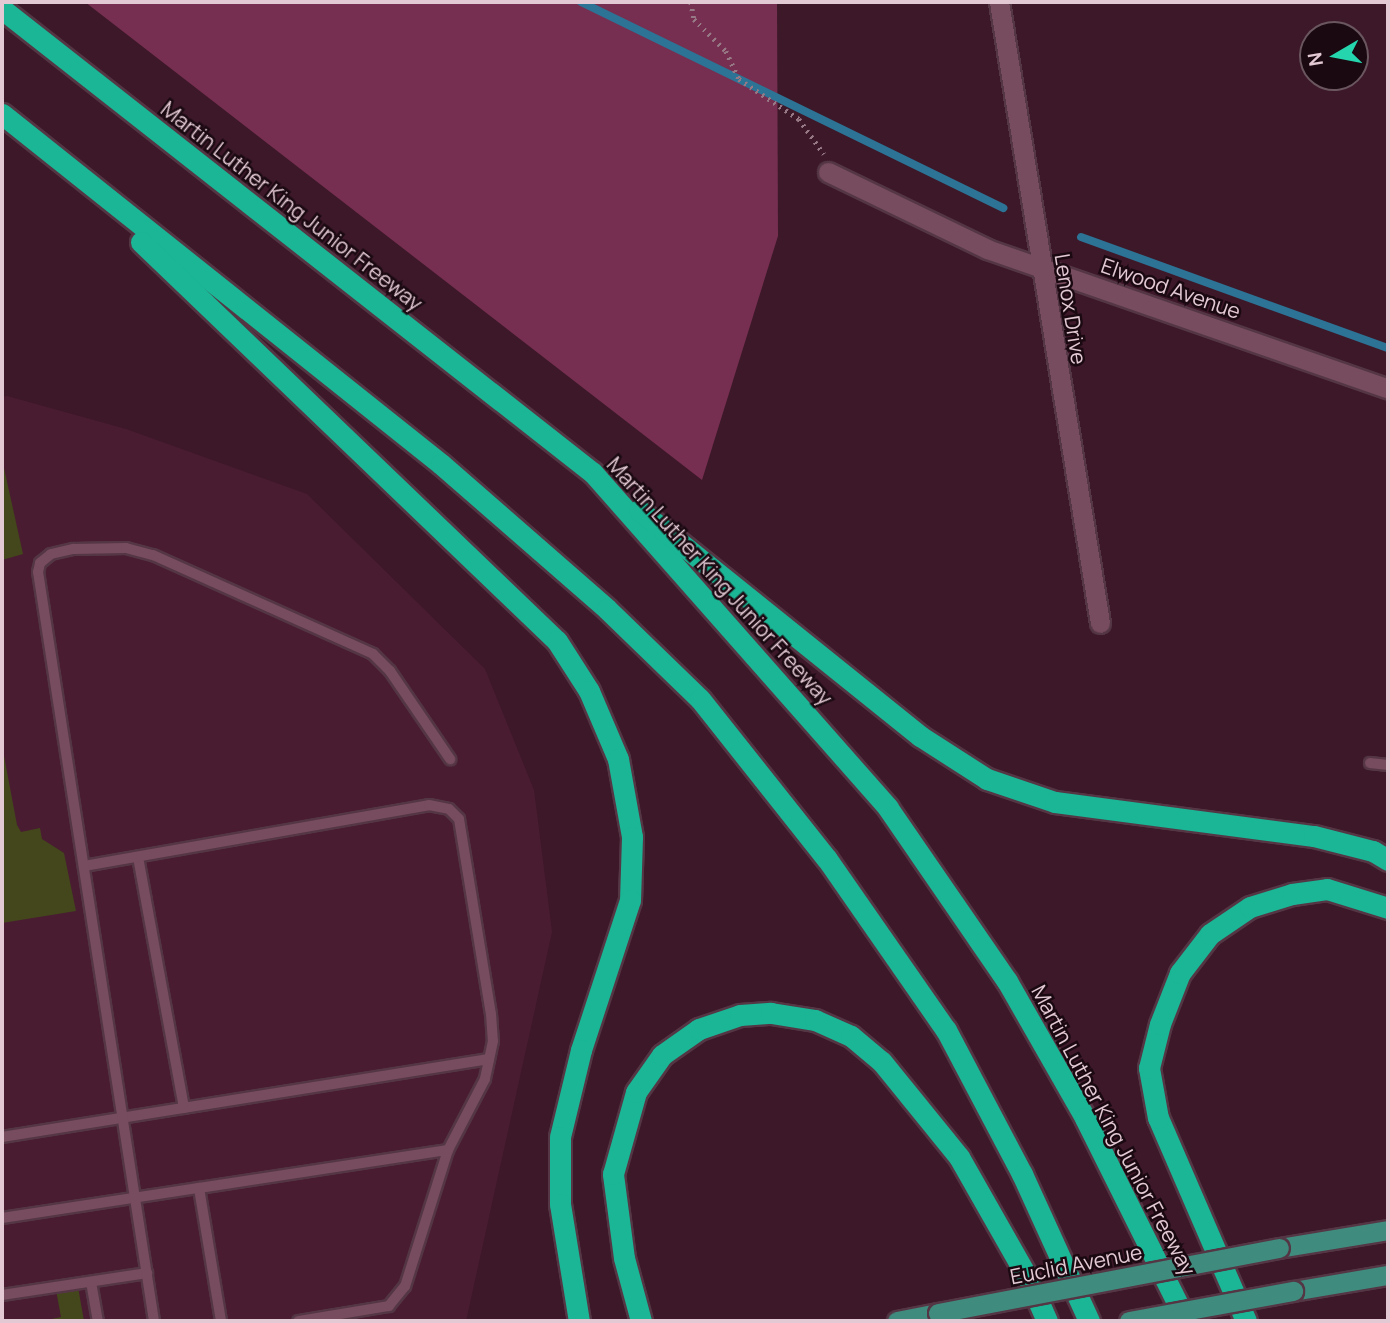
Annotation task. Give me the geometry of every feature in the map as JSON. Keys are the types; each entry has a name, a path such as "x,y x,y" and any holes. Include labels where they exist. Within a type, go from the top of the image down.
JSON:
{"highway":[{"name":"Martin Luther King Junior Freeway","path":"2,9 593,473 888,808 1007,981 1085,1118 1185,1321"},
{"path":"2,114 441,464 607,609 700,699 827,859 946,1030 1022,1174 1089,1321"},
{"path":"28,134 557,641 589,691 618,760 632,837 630,901 581,1050 559,1137 560,1204 579,1321"},
{"path":"593,473 920,736 987,779 1055,802 1314,836 1373,851 1388,860"},
{"path":"1245,1321 1158,1118 1149,1068 1160,1024 1180,973 1202,944 1250,908 1292,894 1327,889 1388,908"},
{"path":"641,1321 624,1258 613,1174 636,1092 663,1055 699,1029 740,1015 771,1013 815,1020 851,1036 882,1062 959,1157 1029,1280 1047,1321"}],"main road":[{"name":"Euclid Avenue","path":"897,1321 1279,1248 1388,1230"},
{"path":"1129,1321 1388,1275"}],"street":[{"name":"Lenox Drive","path":"999,2 1100,622"},
{"name":"Elwood Avenue","path":"828,172 929,224 1041,269 1388,389"}],"lane":[{"path":"154,1321 38,572 51,554 126,548 153,555 373,654 390,671 450,759"},
{"path":"1370,763 1388,765"},
{"path":"84,866 429,805 449,809 459,819 491,1014 493,1041 485,1079 448,1150 405,1286 389,1306 298,1321"},
{"path":"138,857 184,1108"},
{"path":"2,1137 489,1059"},
{"path":"2,1218 135,1200 448,1150"},
{"path":"198,1188 221,1321"},
{"path":"2,1295 147,1273"},
{"path":"91,1282 98,1321"}],"path":[{"path":"691,2 694,19 726,51 739,79 799,119 822,146 828,172"}],"shaded area":[{"path":"85,2 777,2 778,236 702,480"},
{"path":"7,396 126,429 307,494 485,669 534,790 552,932 466,1321 2,1321 2,397"}],"building":[{"path":"2,459 23,554 2,560"},
{"path":"2,745 17,825 21,832 40,828 42,839 64,853 76,911 2,923"},
{"path":"78,1287 84,1321 42,1321 61,1317 56,1290"}],"waterway":[{"path":"581,2 1003,208"},
{"path":"1081,237 1388,348"}]}
